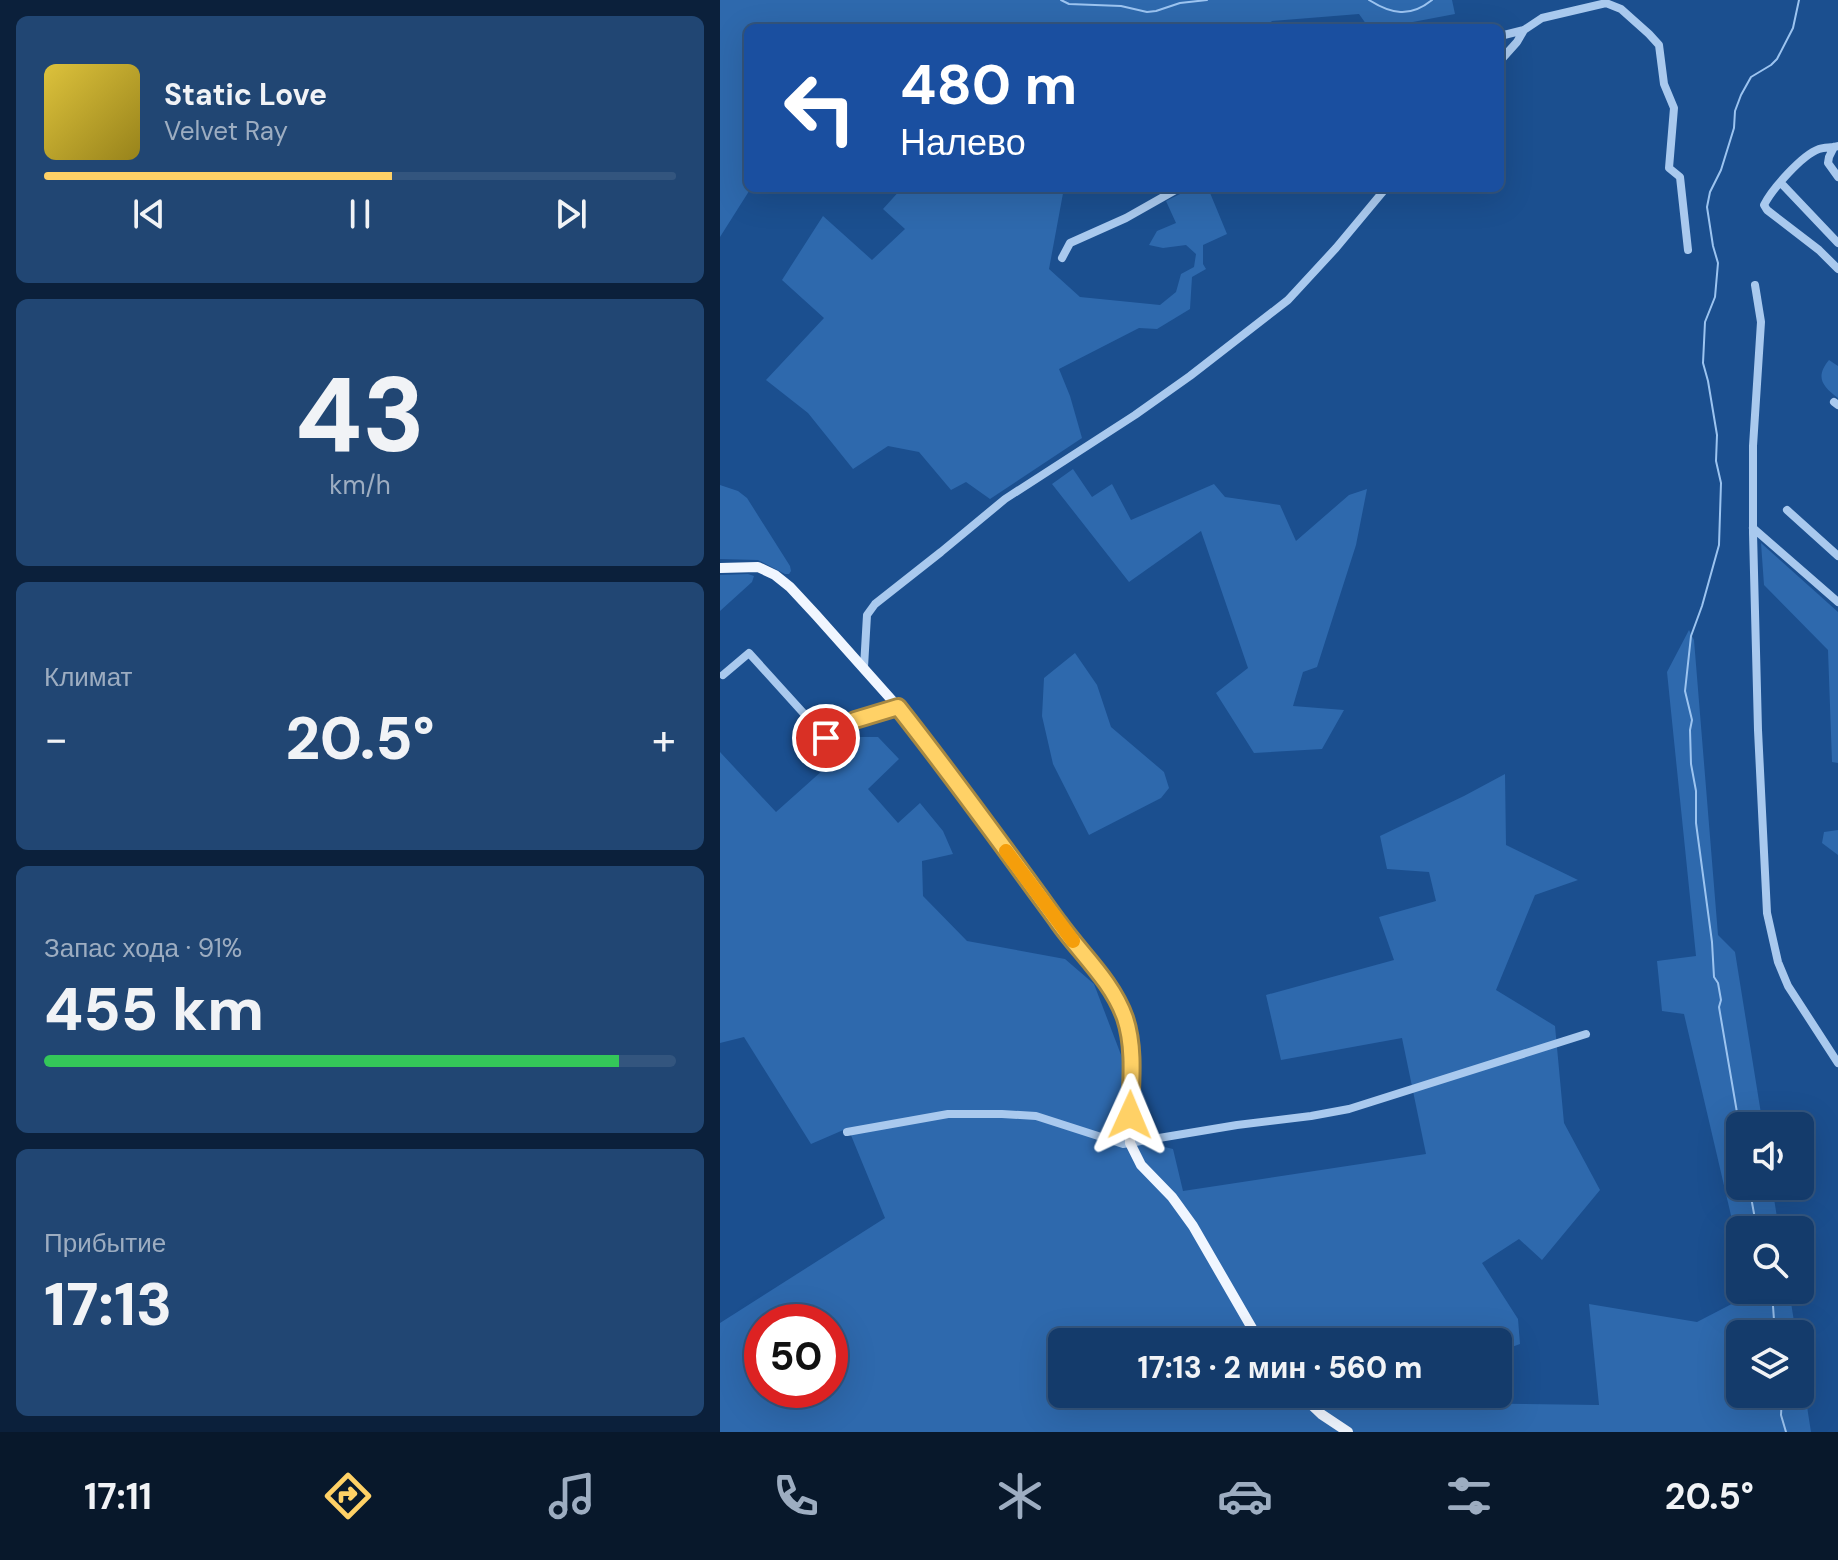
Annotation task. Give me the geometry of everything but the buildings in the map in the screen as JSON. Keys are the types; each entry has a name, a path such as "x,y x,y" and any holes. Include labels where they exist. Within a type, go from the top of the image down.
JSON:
{"main road":[{"path":"720,568 758,567 790,587 898,707 1107,983 1127,1022 1131,1060 1130,1143 1141,1165 1172,1197 1193,1226 1252,1328"},
{"path":"1315,1408 1348,1432"}],"street":[{"path":"1504,35 1524,30 1542,18 1606,3 1621,9 1659,45 1664,84 1674,108 1669,168 1680,177 1688,250"},
{"path":"1504,57 1524,30"},
{"path":"1836,146 1828,163 1838,177"},
{"path":"1836,146 1817,150 1788,173 1764,205 1838,269"},
{"path":"1781,183 1838,243"},
{"path":"1062,258 1070,243 1126,218 1172,192"},
{"path":"864,667 867,615 875,604 1005,499 1179,384 1288,300 1383,192"},
{"path":"1755,285 1761,322 1753,446 1753,528 1767,913 1778,962 1788,986 1838,1063"},
{"path":"1787,510 1838,556"},
{"path":"1753,528 1838,602"},
{"path":"723,675 749,653 826,738 855,720 898,707"},
{"path":"847,1132 948,1114 1002,1114 1036,1116 1123,1144 1349,1109 1586,1034"}],"shaded area":[{"path":"720,0 1452,0 1455,14 1402,24 1366,24 1359,14 1272,21 1269,24 744,24 744,192 748,192 720,237"},
{"path":"898,192 1063,192 1049,269 1080,297 1160,305 1176,292 1181,274 1194,267 1196,254 1186,245 1163,248 1149,245 1157,231 1176,223 1166,201 1184,192 1210,192 1227,234 1203,245 1206,269 1192,277 1190,309 1157,329 1139,328 1059,369 1082,438 990,499 966,482 951,490 919,452 888,446 853,469 808,413 766,380 824,318 782,280 823,216 872,260 905,229 883,209"},
{"path":"1829,360 1838,366 1838,398 1822,381 1822,371"},
{"path":"1073,469 1092,497 1112,484 1131,520 1214,484 1225,497 1280,505 1296,541 1349,495 1367,489 1356,545 1317,667 1303,672 1293,706 1344,710 1322,749 1254,753 1216,693 1248,668 1201,531 1129,582 1052,484"},
{"path":"720,485 738,491 747,498 790,566 789,574 758,560 720,559"},
{"path":"1761,543 1838,612 1838,763 1832,762 1828,650 1764,585"},
{"path":"720,575 754,576 752,582 720,611"},
{"path":"1689,630 1694,640 1718,935 1735,952 1761,1112 1726,1112 1726,1194 1684,1014 1662,1011 1657,961 1696,956 1667,672"},
{"path":"1075,653 1097,685 1111,727 1164,772 1169,788 1161,798 1089,835 1053,764 1042,716 1044,678"},
{"path":"860,737 878,737 899,759 868,789 898,823 920,803 943,831 953,854 922,861 923,896 967,941 1065,959 1094,984 1123,1060 1119,1136 1173,1149 1183,1191 1426,1154 1402,1038 1281,1060 1266,995 1394,960 1379,917 1436,901 1429,872 1387,869 1380,836 1505,774 1506,845 1578,880 1535,895 1496,990 1555,1026 1564,1123 1600,1190 1542,1260 1519,1239 1482,1263 1518,1319 1520,1344 1512,1347 1512,1328 1048,1328 1048,1408 1512,1408 1512,1404 1599,1405 1589,1304 1697,1322 1732,1304 1791,1304 1794,1320 1726,1320 1726,1408 1807,1408 1811,1432 720,1432 720,1323 744,1308 744,1408 848,1408 848,1304 750,1304 885,1218 848,1128 811,1144 744,1037 720,1043 720,752 776,812"},
{"path":"1838,830 1838,855 1822,843 1824,832"},
{"path":"1727,1200 1774,1200 1777,1216 1731,1216"}],"waterway":[{"path":"1061,0 1069,4 1121,6 1147,12 1207,0"},
{"path":"1369,0 1400,12 1416,10 1432,0"},
{"path":"1737,1112 1719,1007 1721,1000 1714,977 1696,823 1696,791 1691,764 1692,720 1685,691 1691,636 1719,545 1721,483 1716,461 1717,435 1703,363 1705,322 1715,297 1718,263 1707,207 1734,128 1735,111 1741,95 1751,77 1777,59 1793,28 1799,0"},
{"path":"1752,1200 1754,1216"},
{"path":"1772,1304 1774,1320"},
{"path":"1781,1408 1786,1432"}],"slow traffic":[{"path":"1006,851 1073,941"}],"route":[{"path":"826,738 855,720 898,707 1114,994 1127,1022 1129,1037 1130,1115"}]}
